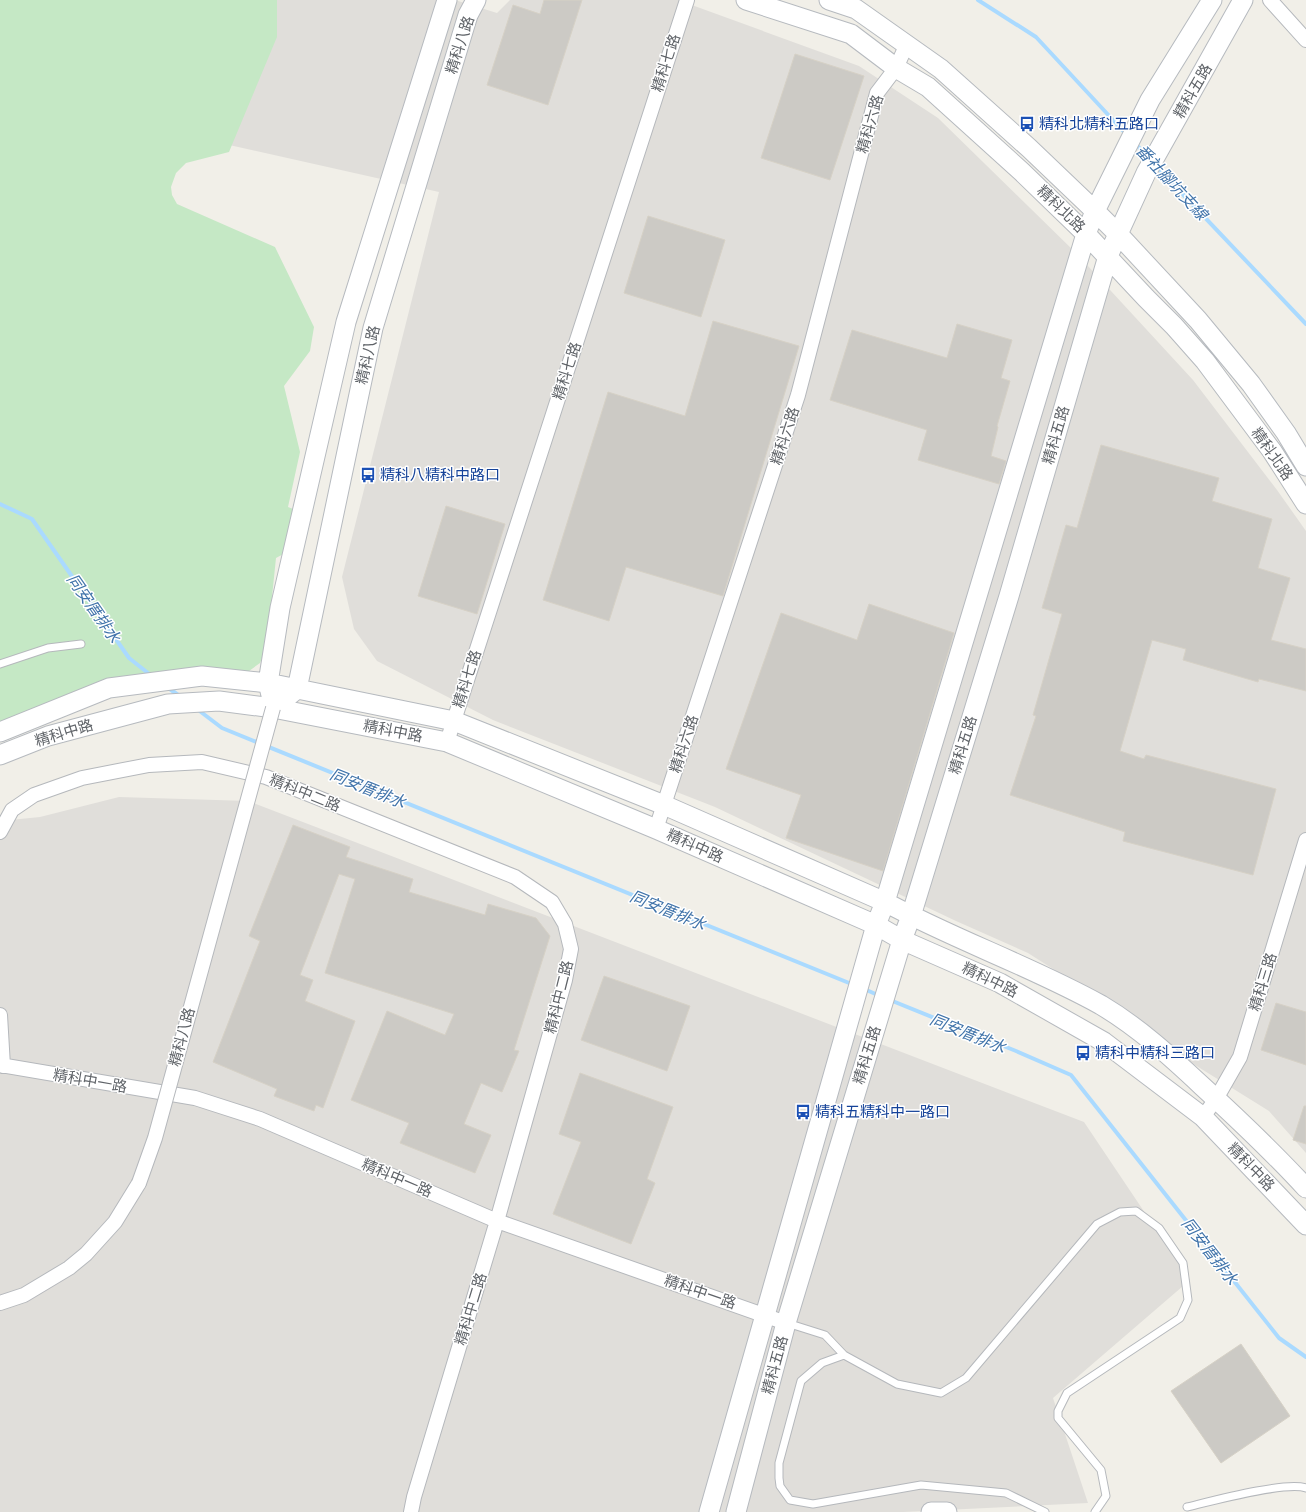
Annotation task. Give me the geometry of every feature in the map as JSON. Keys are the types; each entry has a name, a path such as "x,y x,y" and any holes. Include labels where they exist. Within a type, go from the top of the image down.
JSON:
{"street":[{"name":"精科八路","path":"0,1303 24,1295 69,1268 86,1254 115,1222 139,1183 155,1138 273,708 268,683 280,608 346,322 447,0"},
{"name":"精科八路","path":"297,689 373,328 468,15 476,0"},
{"name":"精科七路","path":"446,742 686,0"},
{"name":"精科北路","path":"746,0 851,34 896,68 928,87 1016,167 1086,234 1174,326 1205,361 1272,451 1306,504"},
{"name":"精科北路","path":"829,0 856,9 940,69 1029,148 1095,211 1198,320 1251,384 1286,433 1306,466"},
{"name":"精科五路","path":"709,1512 876,925 885,902 1086,234 1095,211 1150,100 1212,0"},
{"name":"精科五路","path":"736,1512 786,1323 902,940 911,916 1009,596 1108,256 1146,173 1243,0"},
{"path":"1273,2 1306,40"},
{"name":"精科六路","path":"656,829 798,396 877,93 896,68 907,44"},
{"name":"精科中路","path":"0,732 109,688 202,676 268,683 454,721 664,805 885,902 911,916 1054,981 1102,1006 1143,1033 1216,1099 1281,1161 1306,1188"},
{"path":"273,708 297,689"},
{"name":"精科中路","path":"0,755 48,736 168,704 219,701 273,708 446,742 656,829 876,925 902,940 1000,983 1104,1042 1203,1117 1306,1225"},
{"name":"精科中二路","path":"0,832 12,810 34,794 82,778 149,765 202,762 266,777 515,877 552,902 565,924 571,949 565,980 497,1221 414,1497 411,1512"},
{"name":"精科三路","path":"1203,1117 1216,1099 1240,1057 1306,840"},
{"path":"0,1015 1,1066"},
{"name":"精科中一路","path":"1,1066 195,1098 260,1118 497,1221 786,1323"},
{"path":"931,1512 947,1512"}],"lane":[{"path":"0,664 48,648 81,644"},
{"path":"786,1323 824,1335 844,1355 898,1384 940,1392 966,1378 1098,1224 1120,1212 1136,1211 1159,1228 1183,1262 1188,1300 1180,1318 1067,1393 1058,1411 1058,1418 1101,1470 1106,1496 1095,1512"},
{"path":"844,1355 822,1363 801,1380 779,1463 780,1486 790,1500 813,1504 921,1485 1006,1493 1046,1512 1052,1512"},
{"path":"1188,1506 1270,1489 1299,1486 1306,1488"}],"shaded area":[{"path":"264,0 455,0 497,13 510,0 678,0 859,66 938,118 1076,253 1193,380 1277,490 1306,531 1306,1153 1269,1111 1195,1065 1122,1013 1028,953 956,921 715,807 493,720 377,661 354,629 342,577 439,192 207,140"},
{"path":"119,797 248,801 1084,1122 1190,1280 1053,1398 1088,1503 903,1512 0,1512 0,821 40,817"}],"green space":[{"path":"0,0 277,0 277,37 229,152 186,163 176,173 171,187 172,195 177,204 275,247 314,327 310,351 284,386 300,452 288,507 306,514 298,546 276,558 267,645 260,663 249,671 234,674 178,678 0,728"}],"building":[{"path":"544,0 582,0 548,105 487,85 513,5 540,14"},
{"path":"795,54 864,76 830,180 761,158"},
{"path":"648,216 725,240 701,317 624,293"},
{"path":"713,321 799,346 723,596 626,567 609,621 543,600 608,392 685,416"},
{"path":"957,324 1012,340 1001,378 1010,381 997,426 991,456 1006,461 999,484 918,460 927,430 830,400 852,330 947,358"},
{"path":"1101,445 1219,478 1212,501 1272,519 1258,568 1290,578 1271,640 1306,649 1306,691 1259,679 1258,682 1183,660 1186,649 1152,640 1120,751 1144,759 1146,755 1276,789 1253,875 1123,841 1125,832 1010,795 1036,716 1033,715 1062,614 1042,608 1066,525 1077,528"},
{"path":"446,506 505,524 477,614 418,596"},
{"path":"869,604 954,633 883,871 786,838 801,795 726,769 781,613 857,640"},
{"path":"293,825 350,847 346,857 413,879 409,892 485,915 488,904 536,918 550,936 514,1050 519,1051 502,1092 481,1083 464,1124 491,1135 475,1173 400,1143 409,1123 351,1100 387,1011 445,1035 454,1014 325,973 355,879 339,874 300,975 313,980 305,1001 355,1021 323,1108 316,1105 314,1111 274,1096 277,1089 213,1062 260,941 249,936"},
{"path":"604,976 690,1006 667,1071 581,1040"},
{"path":"1276,1003 1306,1012 1306,1065 1261,1050"},
{"path":"580,1073 673,1107 647,1179 655,1183 631,1244 553,1214 581,1142 559,1134"},
{"path":"1304,1106 1306,1106 1306,1144 1293,1140"},
{"path":"1241,1344 1290,1416 1221,1463 1171,1391"}],"waterway":[{"name":"番社腳坑支線","path":"978,0 1036,37 1126,134"},
{"name":"番社腳坑支線","path":"1135,143 1148,158"},
{"name":"番社腳坑支線","path":"1155,165 1306,324"},
{"name":"同安厝排水","path":"0,504 32,519 129,658 153,677"},
{"name":"同安厝排水","path":"167,687 181,697"},
{"name":"同安厝排水","path":"197,709 222,728 854,985"},
{"name":"同安厝排水","path":"862,988 880,996"},
{"name":"同安厝排水","path":"890,1000 1071,1075 1279,1338 1306,1357"}],"place":[{"name":"精科北精科五路口","path":"1027,124"},
{"name":"精科八精科中路口","path":"368,475"},
{"name":"精科中精科三路口","path":"1083,1053"},
{"name":"精科五精科中一路口","path":"803,1112"}]}
